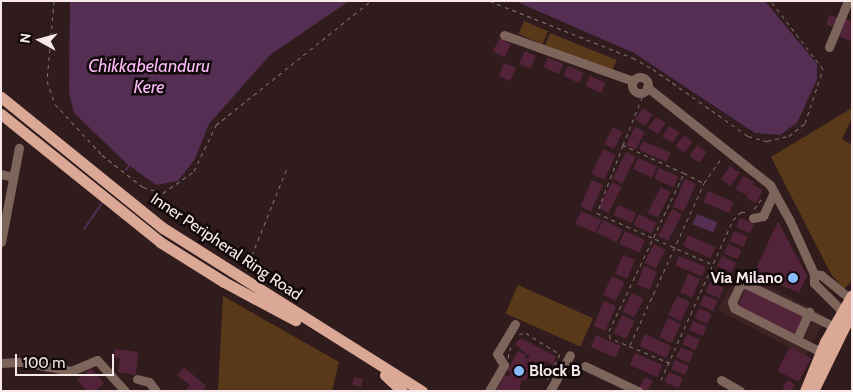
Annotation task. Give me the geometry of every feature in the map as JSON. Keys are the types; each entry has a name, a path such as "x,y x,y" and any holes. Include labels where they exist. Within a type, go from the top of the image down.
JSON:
{"main road":[{"name":"Inner Peripheral Ring Road","path":"1,97 163,228 368,360 402,391"},
{"name":"Inner Peripheral Ring Road","path":"1,114 160,242 224,282 422,391"},
{"path":"813,391 847,311 851,297"},
{"path":"805,391 833,326 847,311"}],"street":[{"path":"829,47 848,1"},
{"path":"504,35 633,82 641,77 646,81 646,89 727,150 772,188 814,274 818,289 847,311"},
{"path":"1,242 19,148"},
{"path":"1,174 13,176"},
{"path":"753,218 763,216 772,188"},
{"path":"814,274 821,275 851,297"},
{"path":"821,352 734,308 732,302 740,285 746,284 809,312 833,326"},
{"path":"797,339 809,312"},
{"path":"489,391 504,365 497,354 515,324"},
{"path":"550,389 570,355"},
{"path":"1,363 23,362 71,371 97,360 124,391"},
{"path":"585,366 638,391"},
{"path":"137,379 149,382 156,391"},
{"path":"721,380 740,391"}],"path":[{"path":"54,1 47,81 55,104 102,154 143,187 163,193 194,171 216,125 371,1"},
{"path":"490,1 634,58 653,69 748,136 767,141 789,136 805,123 823,69 771,1"},
{"path":"646,89 597,213 714,265"},
{"path":"623,145 704,183"},
{"path":"630,346 704,183 727,150"},
{"path":"242,278 287,168"},
{"path":"670,363 610,338 609,331 684,173"},
{"path":"661,380 733,220 741,212 750,212 772,188"},
{"path":"517,336 526,333 560,354 545,381 550,389"},
{"path":"504,365 512,344"}],"shaded area":[{"path":"524,21 548,31 542,44 519,34"},
{"path":"550,33 617,60 612,73 545,46"},
{"path":"852,108 852,118 842,139 852,145 852,281 844,289 831,274 771,157"},
{"path":"739,270 826,316 805,356 718,310"},
{"path":"518,285 593,318 580,347 505,313"},
{"path":"223,296 339,362 332,391 218,391"}],"water":[{"name":"Chikkabelanduru Kere","path":"70,1 349,1 270,55 209,124 195,159 178,181 156,185 126,163 74,113 69,92"},
{"path":"515,1 765,1 817,64 817,79 797,123 780,135 755,133 634,53"},
{"path":"697,214 717,222 713,232 693,224"}],"building":[{"path":"829,15 838,18 834,27 826,25"},
{"path":"846,19 852,22 852,42 839,36"},
{"path":"500,38 511,44 504,57 493,51"},
{"path":"525,51 536,56 530,69 519,64"},
{"path":"548,57 564,64 559,74 544,67"},
{"path":"504,63 516,68 510,81 499,76"},
{"path":"568,66 584,73 579,83 564,76"},
{"path":"590,76 606,83 601,93 586,86"},
{"path":"643,108 653,115 645,126 635,119"},
{"path":"656,117 666,123 658,134 648,128"},
{"path":"669,126 679,132 673,143 662,137"},
{"path":"613,127 623,132 614,149 604,144"},
{"path":"635,127 645,132 636,150 626,145"},
{"path":"684,135 693,142 684,153 675,146"},
{"path":"643,141 671,153 667,162 639,150"},
{"path":"697,145 707,152 699,163 690,156"},
{"path":"603,149 616,155 604,179 592,173"},
{"path":"626,152 636,157 622,184 612,179"},
{"path":"638,158 657,167 652,178 633,169"},
{"path":"730,166 740,173 731,186 721,179"},
{"path":"659,168 678,176 674,187 654,179"},
{"path":"743,176 754,182 747,195 736,189"},
{"path":"685,179 696,184 684,211 673,206"},
{"path":"592,180 603,185 591,211 580,206"},
{"path":"612,182 622,187 609,213 599,208"},
{"path":"753,185 763,190 756,203 746,198"},
{"path":"661,187 671,192 658,218 648,213"},
{"path":"708,191 734,202 729,213 703,202"},
{"path":"618,205 636,213 632,223 614,215"},
{"path":"672,209 682,214 668,241 658,236"},
{"path":"581,211 601,220 595,233 575,224"},
{"path":"639,214 657,223 651,234 634,225"},
{"path":"740,218 754,224 750,233 736,227"},
{"path":"603,220 623,230 616,242 597,232"},
{"path":"778,221 807,276 799,293 754,273"},
{"path":"625,231 645,240 639,253 619,244"},
{"path":"734,231 748,237 744,247 730,241"},
{"path":"688,235 715,247 711,258 683,246"},
{"path":"654,244 666,250 656,269 644,263"},
{"path":"728,244 742,250 738,259 724,253"},
{"path":"623,255 635,260 627,278 615,273"},
{"path":"679,256 706,267 702,276 675,265"},
{"path":"722,256 736,263 731,273 717,266"},
{"path":"644,266 657,271 650,290 637,285"},
{"path":"716,269 730,275 726,285 712,279"},
{"path":"688,274 700,279 692,297 680,292"},
{"path":"612,276 625,282 616,301 603,295"},
{"path":"710,282 724,288 720,298 706,292"},
{"path":"746,289 804,317 794,336 737,308"},
{"path":"632,293 644,299 634,318 622,312"},
{"path":"704,295 718,301 714,311 700,305"},
{"path":"677,296 690,302 681,321 668,315"},
{"path":"604,301 616,306 605,331 593,326"},
{"path":"699,308 712,314 707,324 694,318"},
{"path":"622,315 635,321 626,339 614,333"},
{"path":"668,318 681,324 672,343 659,337"},
{"path":"693,321 707,327 703,336 689,330"},
{"path":"645,334 671,346 666,358 640,346"},
{"path":"687,334 700,340 695,350 682,344"},
{"path":"596,335 621,346 615,358 591,347"},
{"path":"521,338 555,356 553,365 546,361 544,364 550,367 544,374 534,368 534,361 526,363 531,370 525,381 522,379 519,391 496,391 505,375 509,376 511,373 507,371 518,351 526,355 525,359 530,357 515,344"},
{"path":"681,347 694,353 689,363 676,357"},
{"path":"790,347 811,358 799,382 777,371"},
{"path":"115,349 138,352 136,375 118,372 120,358 114,357"},
{"path":"635,353 662,365 657,377 630,365"},
{"path":"675,360 689,366 685,375 671,369"},
{"path":"184,367 206,386 202,391 185,391 190,385 177,375"},
{"path":"91,368 104,383 95,391 87,391 77,380"},
{"path":"669,372 683,378 679,388 665,382"},
{"path":"354,377 363,379 361,387 352,385"},
{"path":"645,377 653,381 647,391 639,388"},
{"path":"787,380 795,384 792,390 782,391"}],"waterway":[{"path":"126,170 130,164"},
{"path":"84,229 102,203"}],"place":[{"name":"Via Milano","path":"793,278"},
{"name":"Block B","path":"519,371"}]}
